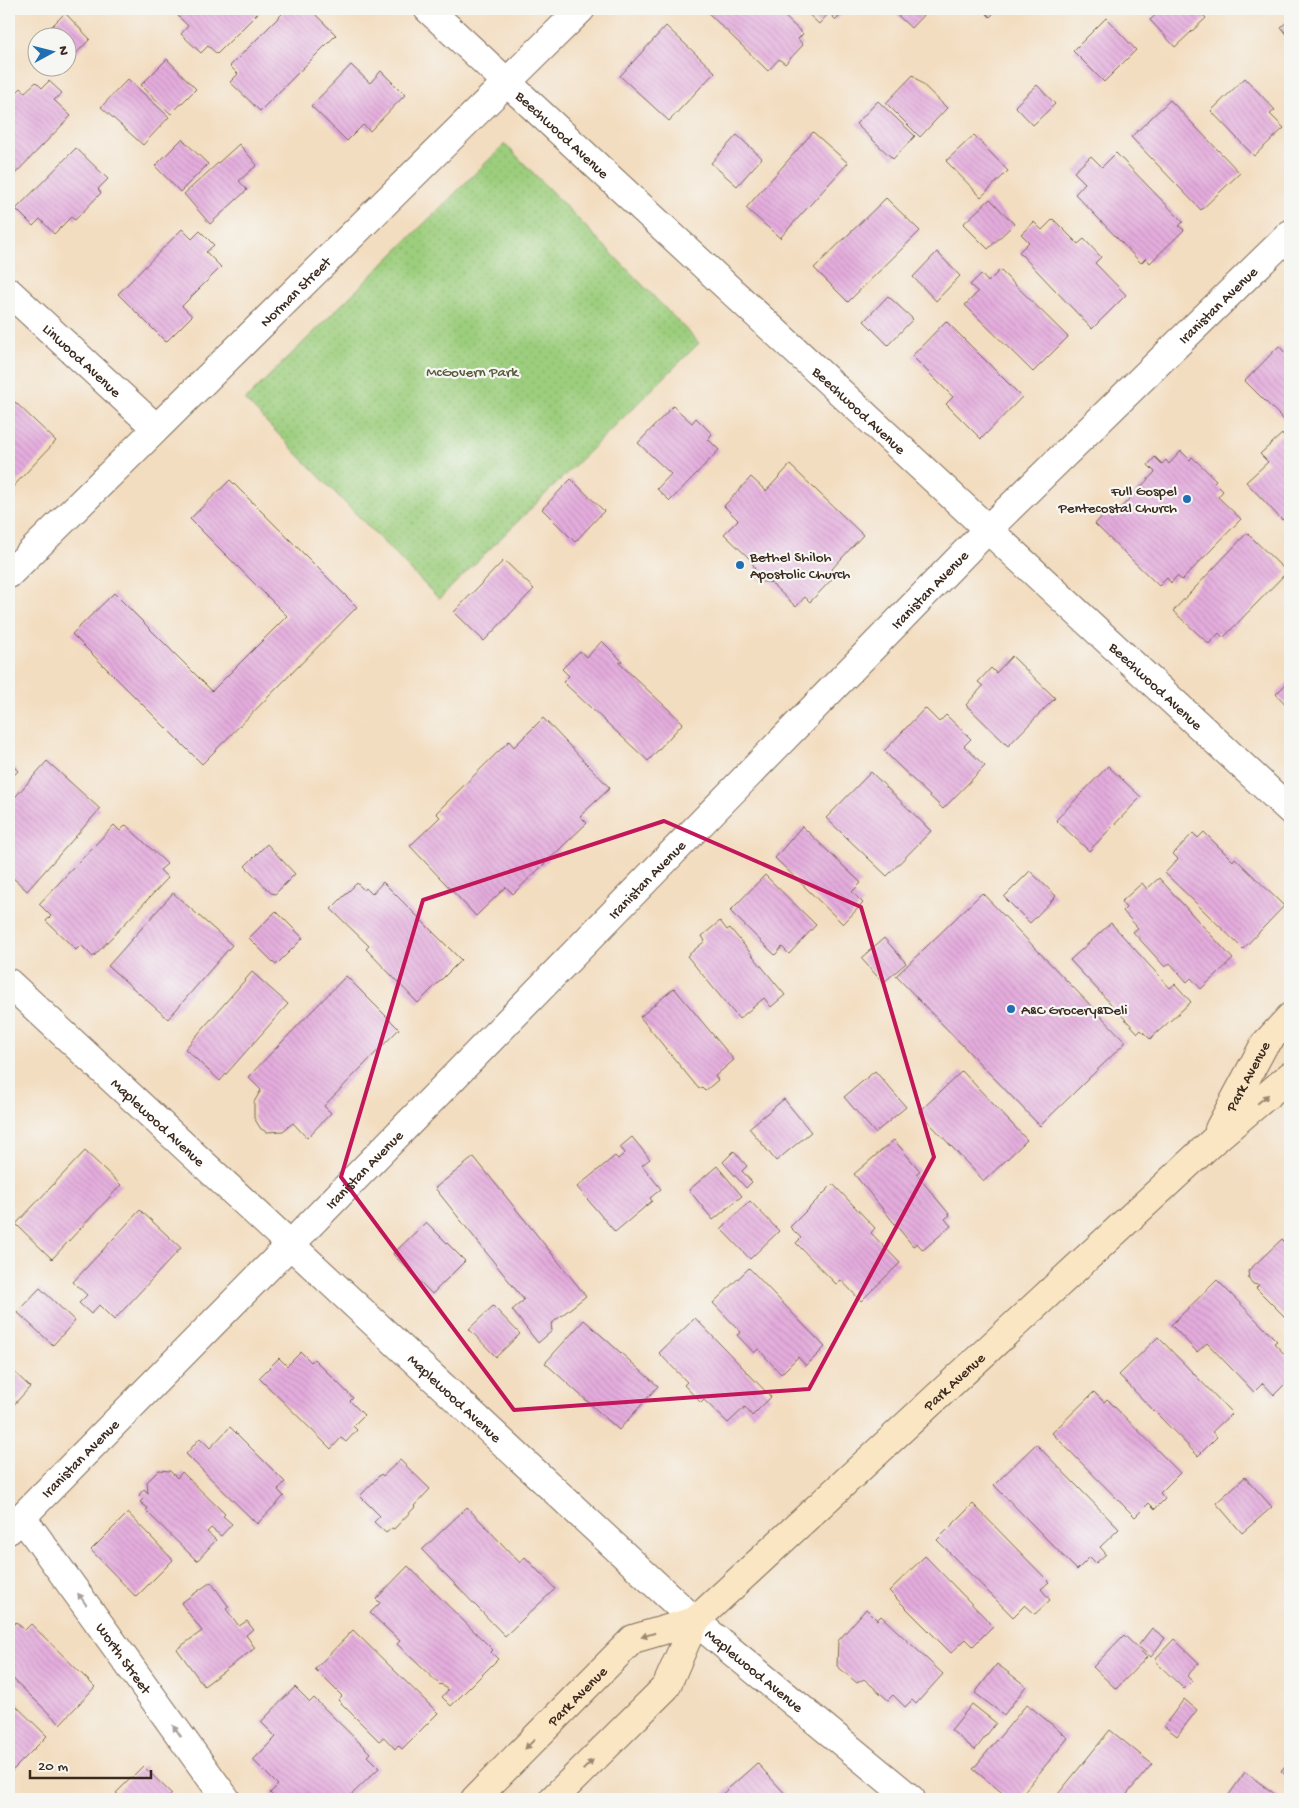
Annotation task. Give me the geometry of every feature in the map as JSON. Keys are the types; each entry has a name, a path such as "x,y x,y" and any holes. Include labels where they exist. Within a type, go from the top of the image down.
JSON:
{"main road":[{"name":"Park Avenue","path":"1212,1142 1264,1046 1290,1017"},
{"name":"Park Avenue","path":"553,1799 666,1687 695,1621 1212,1142 1290,1076"},
{"name":"Park Avenue","path":"475,1799 634,1639 695,1621"}],"street":[{"name":"Beechwood Avenue","path":"428,9 1290,810"},
{"name":"Norman Street","path":"9,574 581,9"},
{"name":"Iranistan Avenue","path":"15,1523 988,529 1290,234"},
{"name":"Linwood Avenue","path":"9,292 156,428"},
{"name":"Maplewood Avenue","path":"9,983 695,1621 911,1799"},
{"name":"Worth Street","path":"15,1523 226,1799"}],"highlighted area":[{"path":"664,821 861,907 934,1157 809,1389 514,1410 341,1177 423,900"}],"green space":[{"name":"McGovern Park","path":"505,144 699,343 439,599 245,400"}],"building":[{"path":"184,9 262,9 217,54 208,46 201,53 181,34 188,26 178,16"},
{"path":"287,9 310,9 336,35 260,111 230,82 238,74 230,66"},
{"path":"704,9 777,9 803,34 798,39 803,45 785,64 779,59 768,71"},
{"path":"803,9 847,9 836,20 829,13 819,24"},
{"path":"891,9 929,9 911,28"},
{"path":"982,9 998,9 990,17"},
{"path":"1162,9 1197,9 1206,18 1175,47 1150,20"},
{"path":"1201,9 1213,9 1206,15"},
{"path":"65,13 90,39 78,52 78,28 50,28"},
{"path":"1106,18 1136,50 1104,82 1073,51"},
{"path":"1290,19 1290,38 1281,27"},
{"path":"666,26 715,72 669,121 620,76"},
{"path":"167,59 196,89 171,114 141,85"},
{"path":"351,65 370,83 381,71 405,95 370,131 363,125 347,141 311,106"},
{"path":"913,75 947,108 920,137 886,103"},
{"path":"1245,78 1275,110 1270,114 1284,128 1254,156 1211,111"},
{"path":"128,79 169,117 143,145 101,107"},
{"path":"49,81 62,93 54,100 71,116 9,180 9,100 21,88 25,92 36,82 42,88"},
{"path":"1037,85 1055,104 1033,125 1015,106"},
{"path":"1170,100 1240,173 1201,210 1131,137"},
{"path":"878,101 915,136 893,159 856,124"},
{"path":"813,132 848,163 780,238 746,208"},
{"path":"737,135 762,158 737,186 711,163"},
{"path":"974,135 1008,171 981,197 946,161"},
{"path":"182,139 208,164 180,192 155,166"},
{"path":"239,144 257,165 239,181 247,190 210,224 184,194"},
{"path":"76,148 108,179 98,189 101,193 75,220 71,217 54,234 40,219 33,226 16,209"},
{"path":"1116,153 1183,222 1179,226 1184,230 1150,263 1146,258 1141,263 1075,194 1085,183 1074,172 1091,156 1102,167"},
{"path":"886,198 920,231 848,302 814,268"},
{"path":"990,199 1014,224 988,249 963,224"},
{"path":"1053,219 1078,244 1084,239 1101,257 1095,263 1126,295 1092,329 1019,252 1029,242 1021,234 1034,222 1042,230"},
{"path":"182,229 192,239 200,231 214,245 206,252 221,267 182,306 192,316 166,342 118,294"},
{"path":"937,252 960,276 936,301 913,277"},
{"path":"1000,270 1068,337 1033,372 965,305 978,292 970,285 981,274 988,282"},
{"path":"888,296 913,319 888,345 864,321"},
{"path":"946,321 1022,397 981,439 946,404 953,397 912,356"},
{"path":"1279,346 1285,353 1288,350 1290,353 1290,426 1245,381"},
{"path":"15,402 56,441 9,491 9,408"},
{"path":"673,406 692,423 696,418 712,434 708,439 719,450 670,501 657,489 671,474 638,443"},
{"path":"1282,434 1290,444 1290,512 1282,520 1246,482 1268,462 1260,454"},
{"path":"1181,451 1190,460 1192,457 1216,480 1214,482 1223,491 1218,497 1241,519 1182,580 1177,576 1171,583 1167,578 1159,586 1095,524 1106,512 1112,517 1155,472 1148,465 1155,457 1162,464 1166,460 1169,464"},
{"path":"790,465 863,535 831,570 836,575 810,602 805,597 796,607 770,582 758,579 752,561 724,534 738,520 724,506 751,477 766,491"},
{"path":"571,479 604,511 575,542 542,509"},
{"path":"230,480 357,607 202,764 72,634 114,593 212,691 287,616 190,519"},
{"path":"1247,533 1287,572 1223,638 1219,633 1209,644 1173,611"},
{"path":"504,560 534,589 484,641 454,612"},
{"path":"602,641 622,661 619,663 683,723 648,761 563,682 569,676 562,669 580,651 587,657"},
{"path":"1012,656 1055,698 1008,746 966,705 983,686 978,682 991,668 996,673"},
{"path":"1290,680 1290,709 1276,694"},
{"path":"925,708 939,722 946,715 971,739 964,746 985,766 943,809 884,751"},
{"path":"543,718 610,788 580,816 587,823 513,894 506,887 476,916 410,846 440,817 436,813 509,741 514,747"},
{"path":"9,761 18,771 9,780"},
{"path":"47,761 100,809 27,891 9,874 9,804"},
{"path":"1108,766 1141,797 1089,851 1056,820"},
{"path":"871,772 931,831 887,876 826,818"},
{"path":"114,825 120,831 126,825 167,864 160,870 168,878 93,957 81,945 76,950 46,921 51,916 39,904"},
{"path":"802,826 861,883 852,892 863,903 843,924 775,858"},
{"path":"1204,832 1233,861 1235,858 1284,906 1243,949 1165,873 1178,859 1173,854 1193,833 1198,838"},
{"path":"267,844 295,874 275,894 271,893 245,866"},
{"path":"1030,871 1056,896 1030,923 1004,897"},
{"path":"765,875 816,925 789,954 782,947 775,955 730,911"},
{"path":"1159,878 1233,959 1201,989 1191,978 1187,982 1170,963 1165,967 1133,932 1138,928 1123,911 1126,908 1121,902 1142,883 1147,889"},
{"path":"383,882 461,960 418,1003 366,949 369,946 331,909 357,883 364,890 366,888 372,894"},
{"path":"173,893 232,945 168,1019 108,966"},
{"name":"A&C Grocery&Deli","path":"982,893 1126,1042 1040,1126 896,976"},
{"path":"276,911 303,938 276,965 249,938"},
{"path":"720,921 727,930 730,928 785,995 771,1007 764,998 739,1019 687,956 705,941 702,936"},
{"path":"1111,923 1170,988 1175,984 1191,1002 1150,1039 1141,1030 1138,1033 1070,960"},
{"path":"884,938 906,963 883,983 861,958"},
{"path":"252,972 288,1004 220,1081 185,1049"},
{"path":"346,976 399,1029 324,1106 331,1113 307,1138 293,1123 283,1131 267,1132 261,1129 254,1118 254,1102 261,1090 248,1077"},
{"path":"674,988 734,1060 715,1076 718,1080 705,1091 701,1087 699,1089 640,1017"},
{"path":"875,1071 906,1107 875,1133 844,1097"},
{"path":"962,1071 1027,1140 984,1181 919,1112"},
{"path":"784,1099 811,1132 776,1161 749,1128"},
{"path":"632,1137 650,1159 642,1165 661,1189 650,1198 652,1201 615,1232 577,1187 615,1156 618,1159 625,1153 620,1147"},
{"path":"894,1140 920,1171 916,1174 950,1215 945,1219 951,1226 923,1250 917,1243 913,1246 854,1174"},
{"path":"85,1151 121,1185 52,1259 16,1224"},
{"path":"734,1151 747,1166 742,1171 752,1182 746,1188 723,1162"},
{"path":"474,1157 586,1296 551,1324 552,1331 538,1343 512,1310 524,1300 435,1188"},
{"path":"717,1166 742,1196 713,1220 689,1190"},
{"path":"833,1184 875,1228 871,1233 900,1263 861,1301 841,1280 836,1284 796,1243 801,1238 790,1227"},
{"path":"750,1201 779,1231 750,1259 721,1229"},
{"path":"140,1210 181,1248 114,1320 99,1305 91,1314 79,1303 87,1295 73,1282"},
{"path":"426,1222 465,1261 432,1294 393,1254"},
{"path":"1282,1239 1290,1248 1290,1322 1256,1288 1259,1285 1253,1284 1249,1279 1248,1271"},
{"path":"749,1268 825,1347 806,1366 798,1357 781,1374 758,1349 754,1353 737,1335 741,1332 713,1303"},
{"path":"1217,1280 1277,1341 1274,1343 1290,1360 1290,1379 1274,1395 1263,1383 1254,1392 1207,1343 1197,1352 1171,1325"},
{"path":"40,1288 75,1321 53,1345 17,1312"},
{"path":"493,1306 520,1334 496,1357 469,1329"},
{"path":"695,1318 771,1397 752,1416 745,1407 728,1423 704,1400 701,1403 684,1385 687,1382 659,1353"},
{"path":"584,1320 658,1386 619,1430 545,1363"},
{"path":"1158,1337 1232,1413 1212,1432 1217,1437 1198,1456 1119,1375"},
{"path":"301,1352 311,1362 314,1359 353,1398 350,1401 364,1415 353,1426 357,1430 346,1442 341,1438 331,1449 259,1378 279,1358 287,1366"},
{"path":"9,1367 30,1387 9,1410"},
{"path":"1094,1392 1104,1402 1107,1399 1180,1473 1160,1493 1165,1499 1155,1509 1149,1503 1135,1517 1052,1433"},
{"path":"230,1427 285,1482 278,1490 284,1496 257,1524 186,1454 200,1438 210,1448"},
{"path":"1036,1444 1119,1529 1100,1547 1106,1554 1096,1563 1090,1557 1077,1570 994,1485"},
{"path":"400,1460 430,1489 394,1529 392,1528 386,1533 374,1522 380,1516 360,1496 381,1474 383,1476"},
{"path":"159,1470 170,1471 177,1478 182,1472 225,1514 223,1516 232,1524 221,1536 211,1528 207,1532 216,1540 197,1561 146,1511 148,1508 140,1502 143,1499 139,1495 144,1489 148,1493 147,1482"},
{"path":"1245,1477 1272,1507 1242,1533 1216,1503"},
{"path":"973,1504 1049,1582 1041,1589 1050,1600 1035,1614 1025,1605 1013,1617 937,1540"},
{"path":"467,1507 520,1563 525,1557 555,1589 505,1636 422,1550"},
{"path":"128,1513 173,1560 136,1597 91,1550"},
{"path":"925,1556 993,1626 973,1646 966,1639 951,1653 889,1591"},
{"path":"408,1566 493,1650 491,1652 498,1659 451,1706 442,1697 448,1690 440,1685 397,1644 400,1641 370,1613 380,1603 376,1599"},
{"path":"211,1582 229,1607 226,1609 239,1626 247,1621 253,1629 246,1635 255,1648 204,1686 177,1649 202,1631 181,1603"},
{"path":"866,1609 877,1620 881,1616 943,1674 916,1704 912,1700 905,1707 893,1695 888,1700 864,1679 857,1683 837,1666 838,1641"},
{"path":"16,1622 25,1630 31,1624 95,1687 60,1724 9,1675 9,1630"},
{"path":"1152,1628 1165,1638 1151,1657 1138,1646"},
{"path":"353,1630 438,1713 402,1749 398,1745 395,1749 384,1737 379,1741 338,1700 342,1696 315,1669"},
{"path":"1124,1635 1147,1657 1116,1689 1093,1667"},
{"path":"1174,1639 1199,1663 1187,1676 1192,1681 1184,1689 1157,1663 1156,1658"},
{"path":"997,1664 1026,1686 1004,1715 975,1693"},
{"path":"295,1687 310,1702 314,1698 370,1753 367,1756 379,1768 347,1799 276,1799 270,1793 278,1785 253,1760 276,1737 261,1722"},
{"path":"9,1699 47,1736 10,1773 9,1772"},
{"path":"1184,1699 1197,1710 1177,1736 1164,1726"},
{"path":"972,1704 996,1723 975,1750 951,1730"},
{"path":"1027,1704 1068,1738 1018,1799 1010,1799 973,1769"},
{"path":"1110,1730 1152,1764 1123,1799 1054,1799"},
{"path":"1290,1760 1290,1779 1281,1771"},
{"path":"757,1763 790,1799 721,1799 719,1797"},
{"path":"143,1766 172,1794 167,1799 123,1799 116,1793"},
{"path":"1245,1772 1279,1797 1277,1799 1226,1799"},
{"path":"47,1793 53,1799 41,1799"}],"place":[{"name":"Full Gospel Pentecostal Church","path":"1187,499"},
{"name":"Bethel Shiloh Apostolic Church","path":"740,565"},
{"name":"A&C Grocery&Deli","path":"1011,1009"}]}
